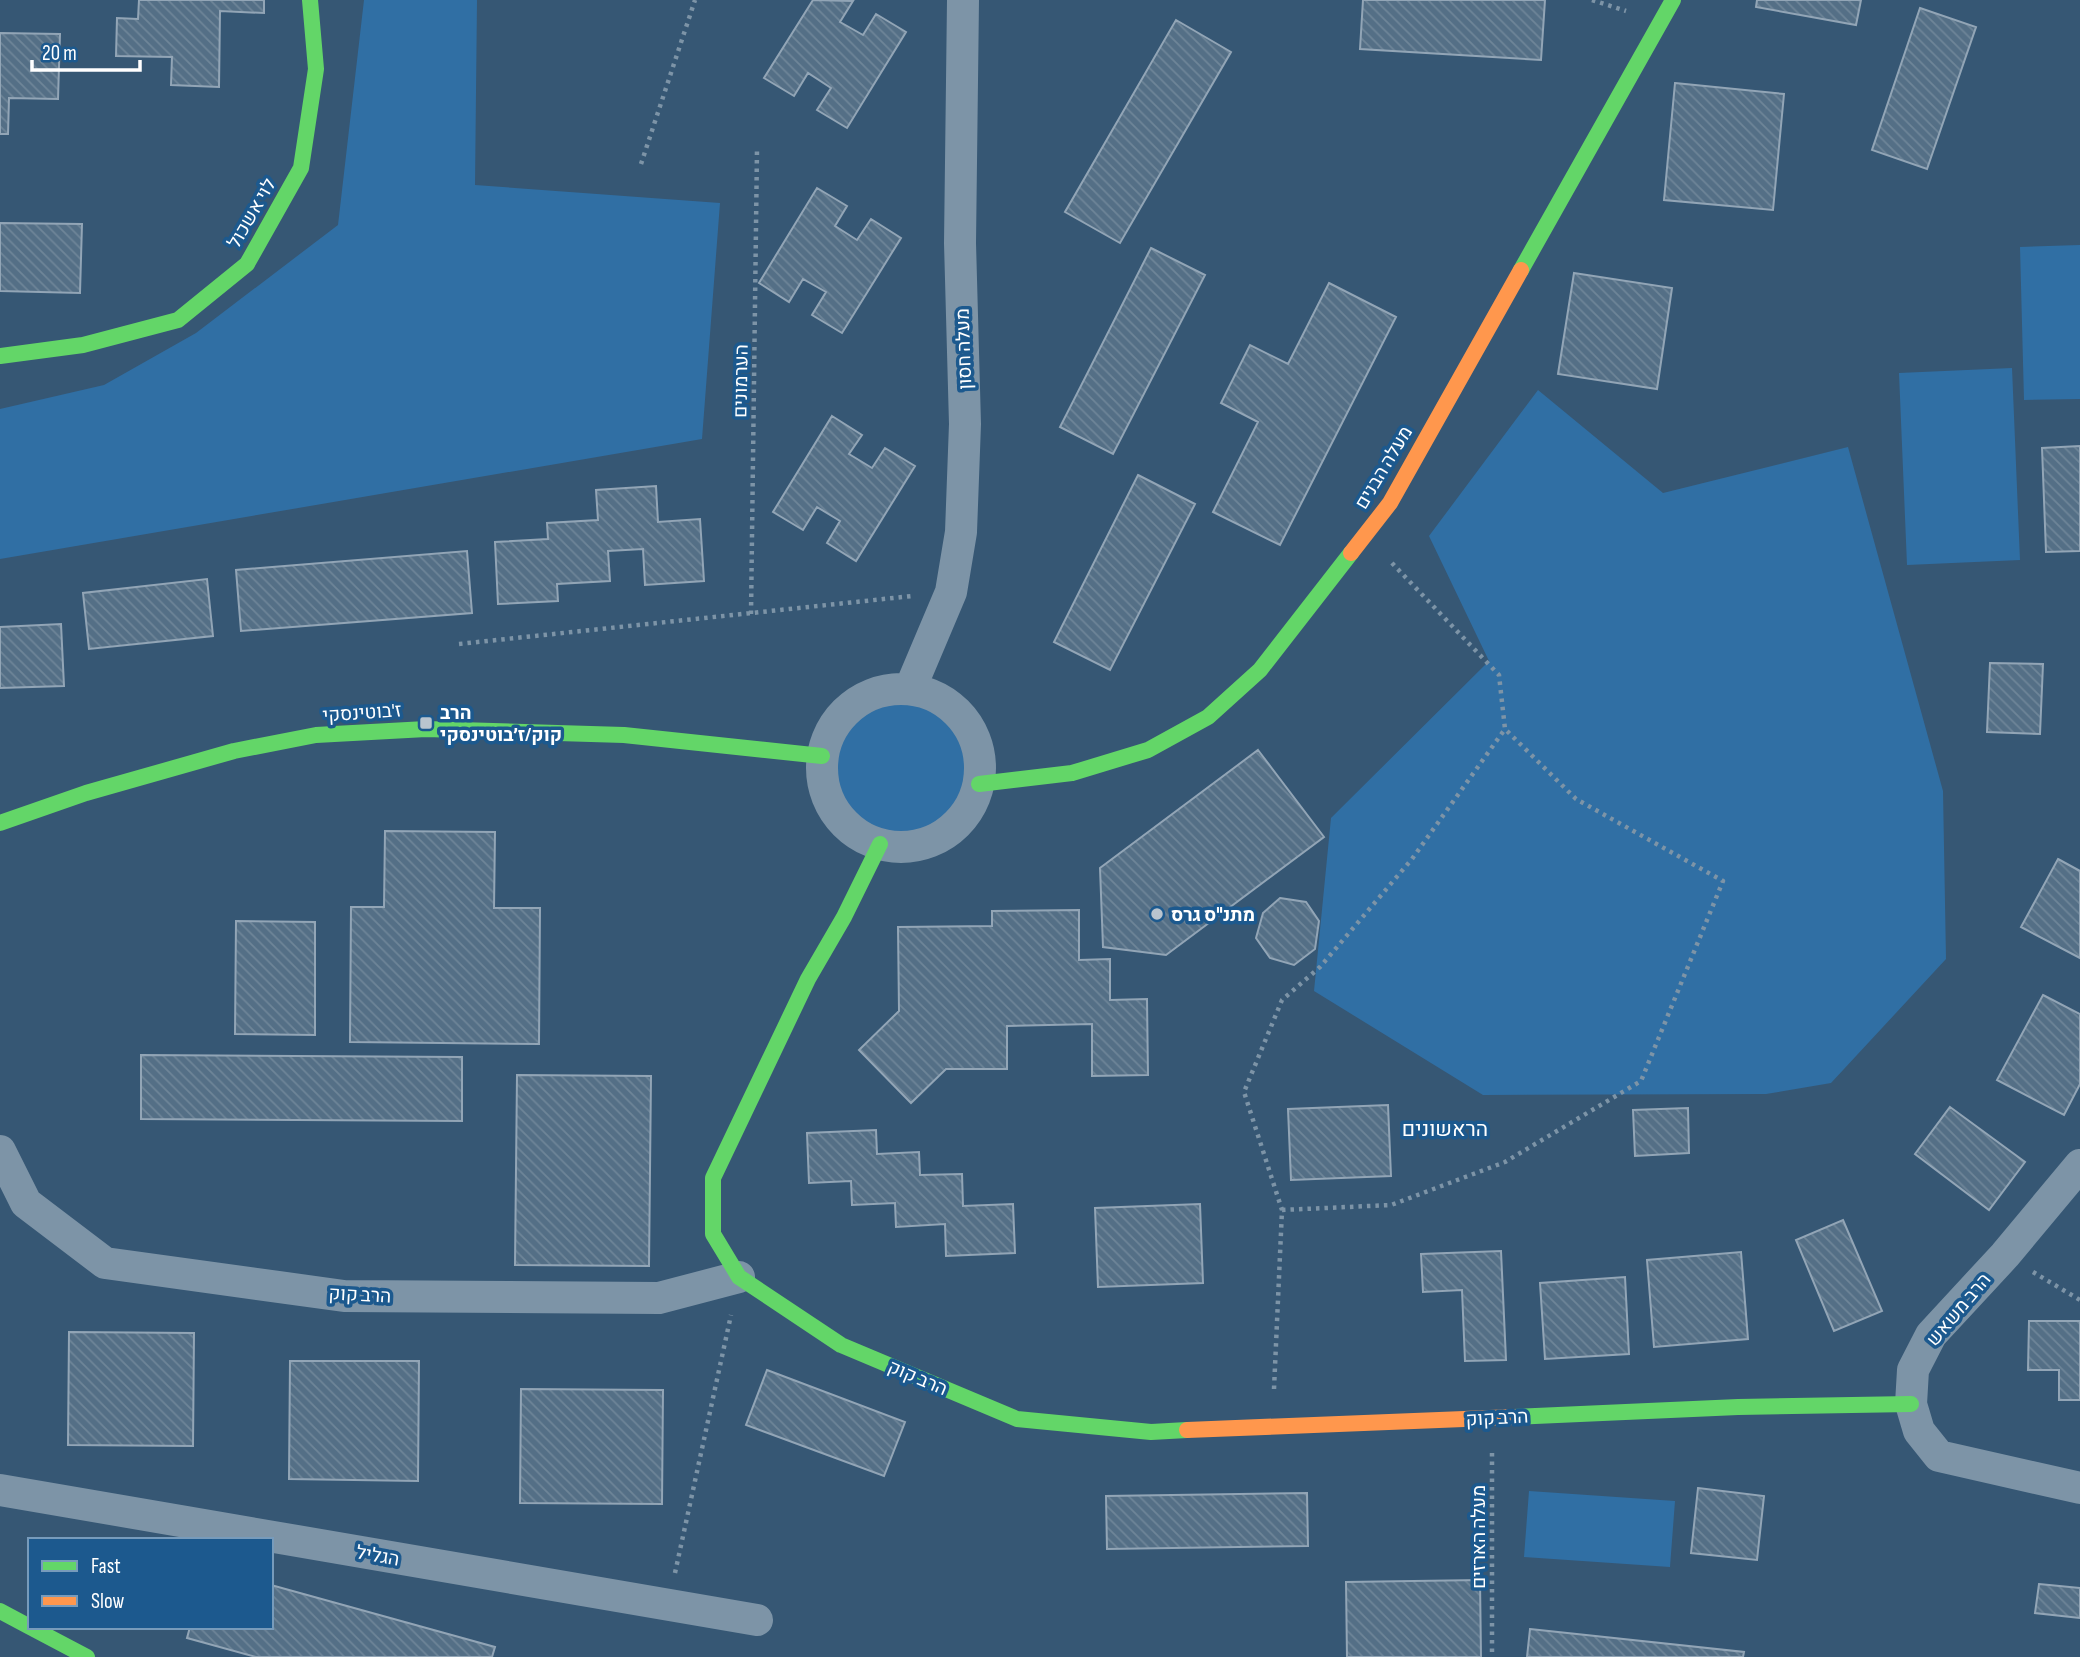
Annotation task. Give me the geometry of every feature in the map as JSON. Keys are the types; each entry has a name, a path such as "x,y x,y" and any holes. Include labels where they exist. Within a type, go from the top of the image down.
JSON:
{"street":[{"name":"לוי אשכול","path":"0,356 83,345 178,320 247,264 301,168 316,69 310,0"},
{"name":"מעלה חסון","path":"910,688 951,592 961,532 965,424 960,243 963,0"},
{"name":"מעלה הבנים","path":"979,784 1073,773 1147,750 1208,717 1260,670 1390,503 1673,0"},
{"path":"910,688 936,696 957,711 973,733 980,758 979,784 970,808 953,828 930,841 906,847 880,844 859,835 841,820 829,801 822,779 822,756 829,733 843,713 863,698 886,689 910,688"},
{"name":"ז'בוטינסקי","path":"0,823 86,793 234,751 316,736 426,729 624,735 822,756"},
{"path":"739,1277 713,1234 713,1178 808,979 844,917 880,844"},
{"name":"הרב קוק","path":"0,1151 26,1203 105,1263 344,1296 659,1298 739,1277 841,1345 1017,1419 1151,1433 1738,1407 1911,1404"},
{"name":"הרב משאש","path":"2080,1165 2005,1255 1931,1335 1913,1370 1911,1404 1919,1431 1939,1456 2080,1488"},
{"name":"הגליל","path":"0,1490 757,1620"},
{"path":"0,1611 28,1626"},
{"path":"34,1629 87,1657"}],"path":[{"path":"641,164 695,0"},
{"name":"הערמונים","path":"751,614 757,149"},
{"path":"1282,1210 1391,1205 1505,1162 1641,1081 1723,881 1576,799 1505,729 1499,675 1365,535"},
{"path":"459,644 951,592"},
{"path":"1272,1428 1282,1210 1244,1092 1282,1000 1320,967 1412,859 1505,729"},
{"path":"2005,1255 2080,1300"},
{"path":"668,1605 739,1277"},
{"name":"מעלה הארזים","path":"1492,1418 1492,1657"}],"shaded area":[{"path":"364,0 477,0 475,185 720,203 702,439 0,559 0,409 104,385 196,333 338,225"},
{"path":"2080,245 2080,399 2024,400 2020,247"},
{"path":"2012,368 2020,560 1907,565 1899,373"},
{"path":"1538,390 1663,493 1848,447 1943,791 1946,959 1831,1083 1766,1094 1483,1095 1314,991 1331,818 1489,661 1429,536"},
{"path":"901,700 927,705 949,719 963,741 968,767 963,793 949,815 927,829 901,834 875,829 853,815 839,793 834,767 839,741 853,719 875,705"},
{"path":"1529,1491 1675,1501 1670,1567 1524,1557"}],"building":[{"path":"139,0 264,0 264,13 220,11 219,87 171,85 172,57 116,56 117,18 138,19"},
{"path":"813,0 853,1 840,22 863,35 876,14 906,32 847,128 817,110 831,88 808,73 794,96 764,78"},
{"path":"1363,0 1545,0 1541,60 1360,49"},
{"path":"1757,0 1861,0 1856,25 1756,7"},
{"path":"1920,8 1976,27 1927,169 1872,150"},
{"path":"1176,20 1231,52 1120,243 1065,212"},
{"path":"0,33 60,34 58,99 9,98 8,134 0,134"},
{"path":"1675,83 1784,94 1773,210 1664,200"},
{"path":"817,188 847,206 835,226 857,240 871,219 901,238 842,333 812,315 826,292 803,279 789,302 759,283"},
{"path":"0,223 82,224 80,293 0,291"},
{"path":"1151,248 1205,275 1113,454 1060,427"},
{"path":"1574,273 1672,288 1657,389 1558,374"},
{"path":"1329,283 1396,317 1280,545 1213,512 1258,422 1221,403 1250,345 1288,364"},
{"path":"832,416 862,435 849,454 872,468 885,448 915,466 856,561 827,543 840,521 817,507 803,530 773,512"},
{"path":"2080,446 2080,551 2046,552 2042,448"},
{"path":"1138,475 1195,504 1110,670 1054,642"},
{"path":"656,486 658,522 700,519 704,581 645,585 643,549 608,551 610,581 557,584 558,601 498,604 495,542 548,539 547,523 598,520 596,490"},
{"path":"467,551 472,613 241,631 236,570"},
{"path":"207,579 213,636 89,649 83,593"},
{"path":"61,624 64,686 0,688 0,627"},
{"path":"1990,663 2043,664 2040,734 1987,732"},
{"path":"1258,750 1324,837 1166,955 1103,947 1100,868"},
{"path":"385,831 495,832 494,908 540,908 539,1044 350,1042 351,907 384,907"},
{"path":"2058,859 2080,871 2080,958 2021,927"},
{"path":"1280,898 1306,902 1319,921 1315,949 1294,965 1270,958 1256,938 1263,913"},
{"path":"1079,910 1079,960 1110,959 1110,1000 1147,999 1148,1075 1092,1076 1092,1024 1007,1026 1007,1069 946,1069 911,1103 859,1050 899,1011 898,927 992,926 992,911"},
{"path":"236,921 315,922 315,1035 235,1034"},
{"path":"2043,995 2080,1014 2080,1084 2064,1115 1997,1080"},
{"path":"141,1055 462,1057 462,1121 141,1119"},
{"path":"517,1075 651,1076 649,1266 515,1265"},
{"path":"1388,1105 1391,1176 1291,1180 1288,1109"},
{"path":"1950,1107 2025,1162 1989,1210 1915,1154"},
{"path":"1688,1108 1689,1153 1635,1156 1633,1110"},
{"path":"876,1130 877,1154 919,1152 920,1175 962,1174 963,1206 1013,1204 1015,1253 946,1256 945,1224 896,1227 895,1203 852,1205 851,1181 809,1183 807,1133"},
{"path":"1200,1204 1203,1283 1098,1287 1095,1208"},
{"path":"1843,1220 1882,1311 1834,1331 1796,1240"},
{"path":"1501,1251 1506,1360 1465,1361 1462,1290 1423,1292 1421,1254"},
{"path":"1741,1252 1748,1339 1654,1347 1647,1260"},
{"path":"1625,1277 1629,1354 1545,1359 1540,1283"},
{"path":"2029,1321 2080,1321 2080,1400 2059,1400 2059,1370 2028,1370"},
{"path":"69,1332 194,1333 193,1446 68,1445"},
{"path":"290,1361 419,1361 418,1481 289,1479"},
{"path":"767,1370 905,1422 884,1476 746,1425"},
{"path":"521,1389 663,1390 662,1504 520,1503"},
{"path":"1698,1488 1764,1496 1757,1560 1691,1553"},
{"path":"1307,1493 1308,1546 1107,1549 1106,1496"},
{"path":"1480,1580 1481,1657 1347,1657 1346,1582"},
{"path":"2039,1584 2080,1588 2080,1618 2035,1613"},
{"path":"273,1586 495,1647 492,1657 256,1657 187,1638 189,1629 273,1629"},
{"path":"1530,1629 1744,1652 1743,1657 1527,1657"}],"traffic: fast":[{"path":"0,356 83,345 178,320 247,264 301,168 316,69 310,0"},
{"path":"1521,270 1673,0"},
{"path":"979,784 1072,773 1148,750 1208,717 1260,670 1351,553"},
{"path":"0,823 86,793 234,751 316,735 426,729 624,735 822,756"},
{"path":"880,844 844,917 808,979 713,1178 713,1234 739,1277 841,1345 1017,1419 1151,1432 1187,1430"},
{"path":"1514,1417 1738,1407 1911,1404"},
{"path":"0,1611 28,1626"},
{"path":"34,1629 87,1657"}],"traffic: slow":[{"path":"1351,553 1390,503 1521,270"},
{"path":"1187,1430 1514,1417"}],"place":[{"name":"הרב קוק/ז׳בוטינסקי","path":"426,723"},
{"name":"מתנ\"ס גרס","path":"1157,914"}],"district":[{"name":"הראשונים","path":"1445,1129"}]}
